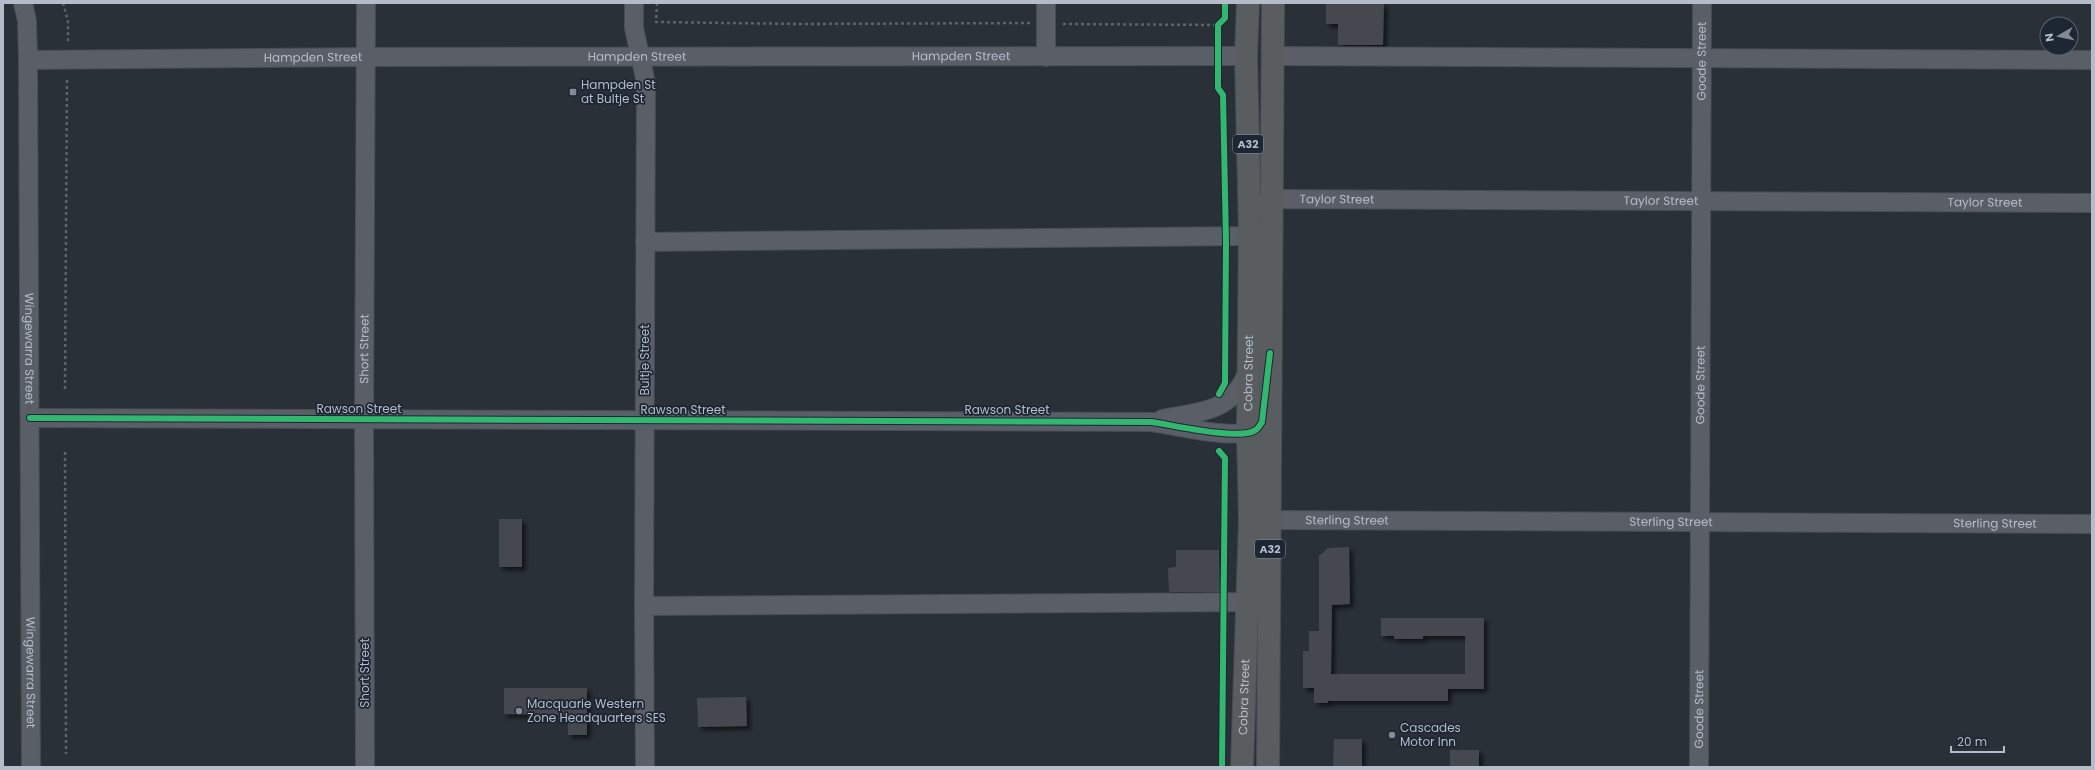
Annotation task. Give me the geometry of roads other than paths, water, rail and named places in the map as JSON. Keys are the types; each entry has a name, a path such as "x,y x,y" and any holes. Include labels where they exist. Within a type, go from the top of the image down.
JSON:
{"highway":[{"name":"Cobra Street","path":"1248,3 1246,56 1250,234 1248,433 1260,520 1268,767"},
{"path":"1246,56 1253,54 1259,48 1263,39 1267,3"},
{"name":"Cobra Street","path":"1242,767 1248,602 1260,520 1270,354 1272,199 1271,94 1273,3"},
{"path":"1246,56 1259,65 1264,72 1271,94"}],"street":[{"name":"Wingewarra Street","path":"23,3 26,21 28,60 31,767"},
{"name":"Short Street","path":"365,767 364,420 366,3"},
{"name":"Bultje Street","path":"634,3 634,28 646,83 644,421 645,767"},
{"path":"1046,3 1046,57"},
{"name":"Goode Street","path":"1699,767 1700,201 1702,3"},
{"name":"Hampden Street","path":"28,60 366,57 1246,56"},
{"path":"1272,56 2092,60"},
{"path":"645,242 1250,234 1258,209 1272,199"},
{"name":"Taylor Street","path":"1272,199 2092,203"},
{"path":"1248,433 1258,428 1262,422 1270,354"},
{"name":"Rawson Street","path":"1152,422 1204,410 1229,401 1240,388 1249,367"},
{"name":"Rawson Street","path":"30,418 1152,422 1219,433 1248,433"},
{"name":"Sterling Street","path":"1260,520 2092,524"},
{"path":"644,606 1248,602"}],"place":[{"name":"Hampden St at Bultje St","path":"573,92"},
{"name":"Macquarie Western Zone Headquarters SES","path":"519,711"},
{"name":"Cascades Motor Inn","path":"1392,735"}]}
